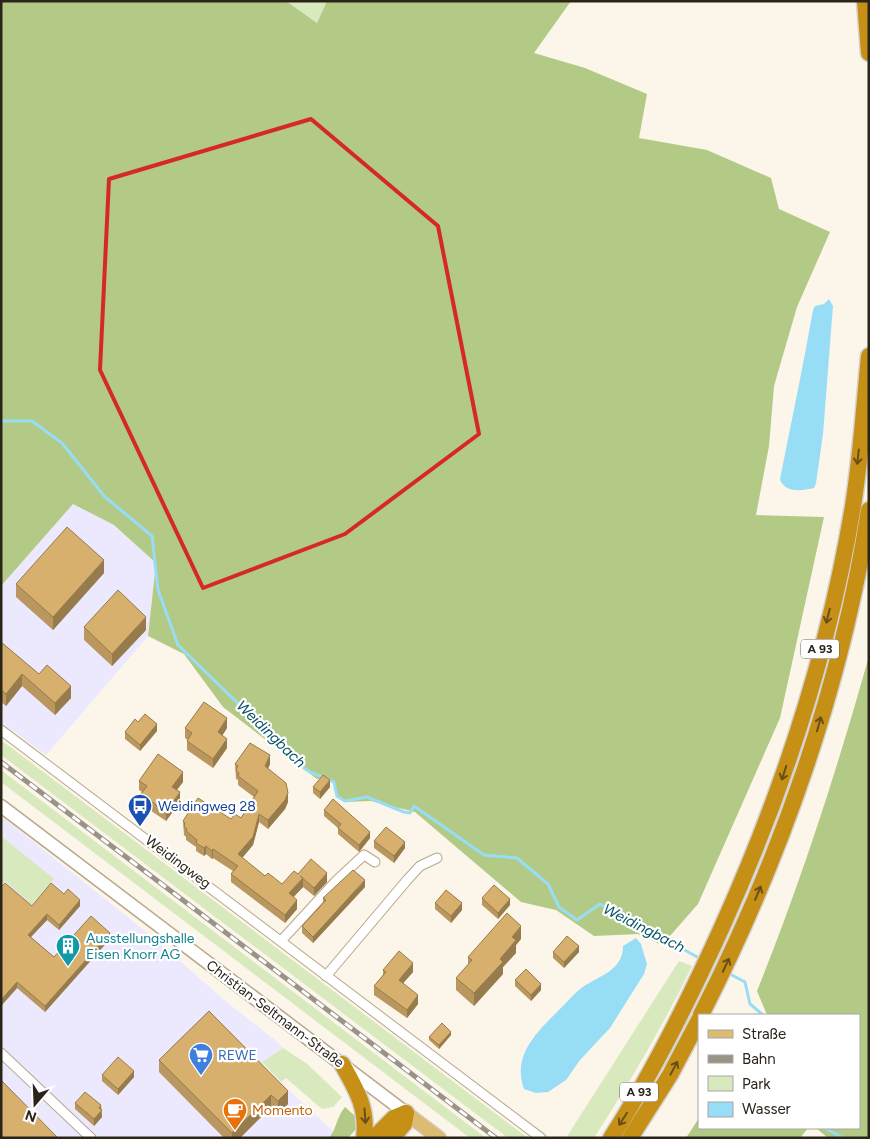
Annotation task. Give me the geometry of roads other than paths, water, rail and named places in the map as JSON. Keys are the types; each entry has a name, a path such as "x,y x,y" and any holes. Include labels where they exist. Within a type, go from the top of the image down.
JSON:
{"highway":[{"path":"865,1 869,53"},
{"name":"A 93","path":"611,1138 630,1108 698,982 773,808 814,674 853,505 869,356"},
{"name":"A 93","path":"702,1014 739,938 777,848 816,734 849,609 869,510"},
{"name":"A 93","path":"630,1138 662,1089 698,1022"},
{"path":"342,1064 359,1093 364,1107 364,1138"},
{"path":"374,1138 394,1118 406,1113"},
{"path":"392,1138 404,1124 406,1113"}],"main road":[{"name":"Christian-Seltmann-Straße","path":"1,806 406,1113"},
{"path":"406,1113 439,1138"}],"street":[{"name":"Weidingweg","path":"1,730 540,1138"},
{"path":"281,941 337,880 364,855 375,862"},
{"path":"326,976 420,866 438,858"},
{"path":"1,1053 91,1138"}],"water":[{"path":"829,299 833,306 823,434 816,483 814,488 794,490 785,487 780,479 813,310 815,306 824,304"},
{"path":"636,938 641,944 647,964 644,974 610,1028 580,1060 566,1080 548,1092 536,1093 524,1089 521,1066 528,1046 534,1037 580,989 614,968 622,955 623,946"}],"waterway":[{"name":"Weidingbach","path":"1,421 32,421 62,443 105,497 152,536 158,590 178,645 305,769 334,782 337,796 345,801 367,797 410,813 414,806 484,855 517,858 548,884 559,907 577,920 600,904 701,959"},
{"name":"Weidingbach","path":"726,972 745,982 750,1004 762,1014"},
{"name":"Weidingbach","path":"827,1129 843,1138"}],"railway":[{"path":"1,762 496,1138"}],"place":[{"name":"Weidingweg 28","path":"140,827"},
{"name":"Ausstellungshalle Eisen Knorr AG","path":"68,967"},
{"name":"REWE","path":"201,1076"},
{"name":"Momento","path":"235,1131"}]}
